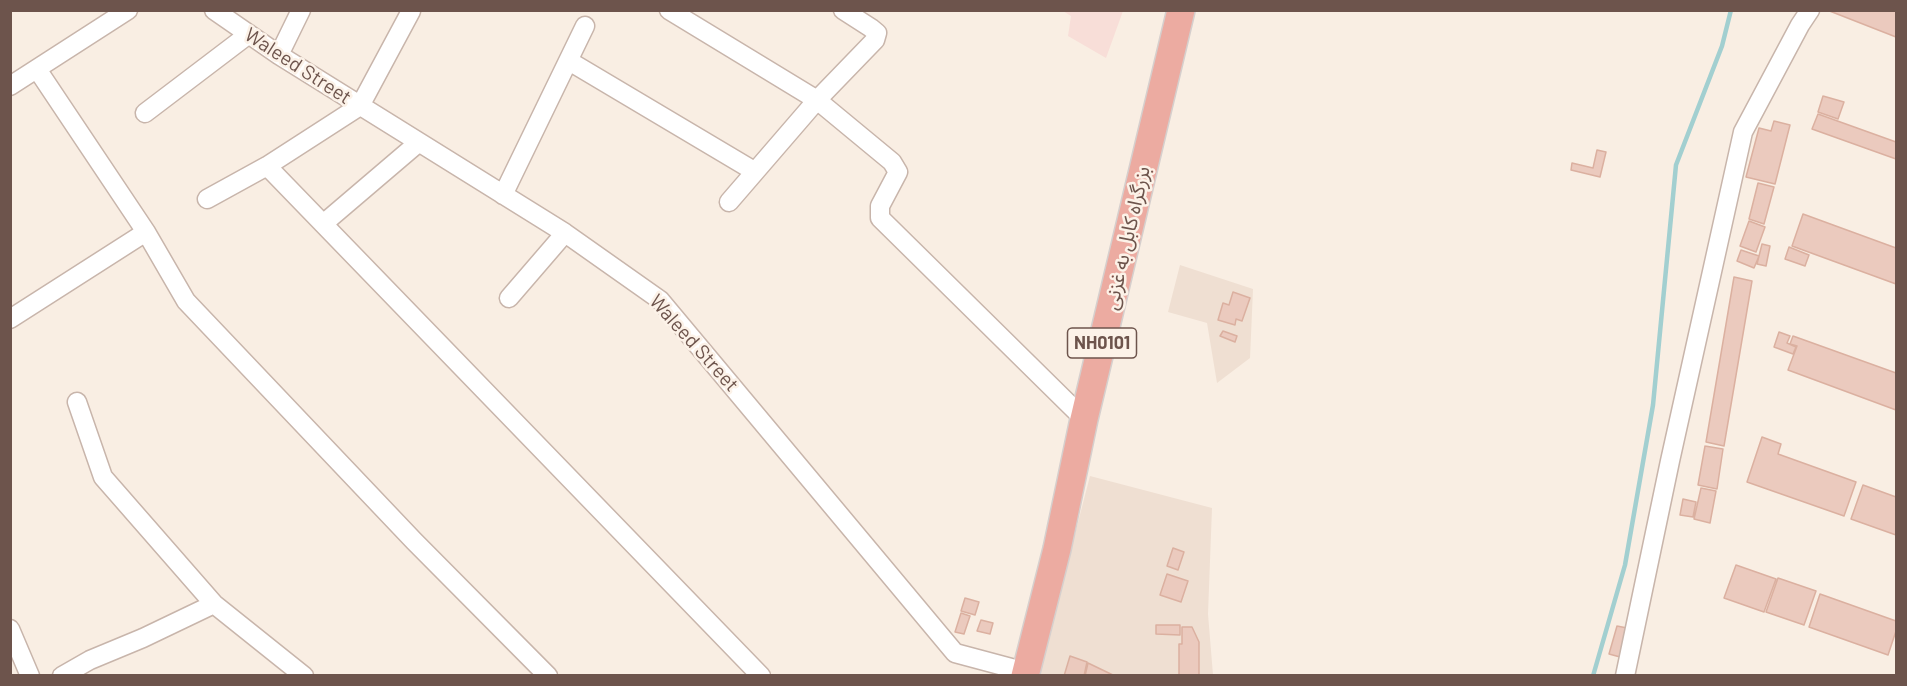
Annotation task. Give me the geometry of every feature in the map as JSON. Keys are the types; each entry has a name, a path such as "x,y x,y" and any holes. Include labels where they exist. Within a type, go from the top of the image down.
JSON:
{"highway":[{"name":"بزرگراه کابل به غزنی","path":"1025,674 1057,549 1084,419 1181,10"}],"street":[{"path":"10,86 128,10"},
{"name":"Waleed Street","path":"214,10 279,55 565,233 660,300 956,653 1025,674"},
{"path":"279,55 301,10"},
{"path":"669,10 817,100 892,162 898,172 880,206 880,218 1084,419"},
{"path":"729,202 817,100 875,40 877,33 843,10"},
{"path":"1625,675 1743,132 1810,10"},
{"path":"207,199 267,166 360,106 411,11"},
{"path":"502,195 585,26"},
{"path":"145,113 249,34"},
{"path":"569,61 754,171"},
{"path":"37,69 146,231 186,301 414,541 548,675"},
{"path":"323,225 418,143"},
{"path":"267,166 761,675"},
{"path":"10,318 146,231"},
{"path":"509,298 565,233"},
{"path":"77,402 103,477 214,604 304,675"},
{"path":"62,675 92,668 143,638 214,604"},
{"path":"10,629 30,675"}],"shaded area":[{"path":"1063,11 1123,11 1106,58 1068,36 1071,16"},
{"path":"1180,265 1253,289 1250,358 1217,383 1207,323 1168,312"},
{"path":"1090,476 1212,508 1208,614 1213,675 1038,676"}],"building":[{"path":"1827,10 1896,10 1896,37"},
{"path":"1823,96 1844,102 1838,119 1818,112"},
{"path":"1818,114 1896,142 1896,159 1812,129"},
{"path":"1774,121 1790,125 1775,184 1746,177 1759,128 1771,131"},
{"path":"1597,150 1606,152 1600,177 1571,170 1572,163 1593,168"},
{"path":"1758,183 1774,187 1764,224 1749,219"},
{"path":"1803,214 1896,248 1896,284 1792,246"},
{"path":"1749,221 1765,227 1756,252 1740,246"},
{"path":"1762,244 1770,246 1766,266 1757,264"},
{"path":"1789,247 1809,255 1805,266 1785,259"},
{"path":"1741,250 1759,256 1754,268 1737,261"},
{"path":"1734,277 1752,281 1724,446 1706,442"},
{"path":"1233,292 1250,298 1242,321 1236,319 1235,325 1218,320 1223,303 1229,305"},
{"path":"1223,331 1237,336 1235,342 1220,336"},
{"path":"1779,332 1790,336 1787,343 1796,347 1793,354 1774,347"},
{"path":"1793,336 1896,373 1896,410 1788,370 1797,346 1790,344"},
{"path":"1762,437 1781,444 1778,454 1856,482 1844,516 1747,482"},
{"path":"1705,446 1723,449 1717,489 1698,485"},
{"path":"1863,485 1896,497 1896,535 1851,519"},
{"path":"1701,488 1716,491 1710,523 1694,519"},
{"path":"1683,499 1696,502 1693,517 1680,515"},
{"path":"1173,548 1184,552 1178,570 1167,566"},
{"path":"1736,565 1776,579 1764,612 1724,598"},
{"path":"1167,574 1188,581 1181,602 1160,595"},
{"path":"1778,578 1816,591 1804,625 1766,612"},
{"path":"1820,594 1896,621 1896,631 1888,655 1809,627"},
{"path":"965,598 979,602 975,615 961,611"},
{"path":"961,613 970,616 964,634 955,632"},
{"path":"981,620 993,623 990,634 977,631"},
{"path":"1156,625 1180,625 1180,635 1156,634"},
{"path":"1617,626 1627,628 1620,657 1609,654"},
{"path":"1182,627 1192,627 1199,642 1199,676 1179,676 1179,644 1182,644"},
{"path":"1070,656 1087,662 1084,676 1064,676"},
{"path":"1088,663 1115,676 1085,676"}],"waterway":[{"path":"1593,676 1625,565 1653,405 1676,165 1722,46 1731,10"}]}
